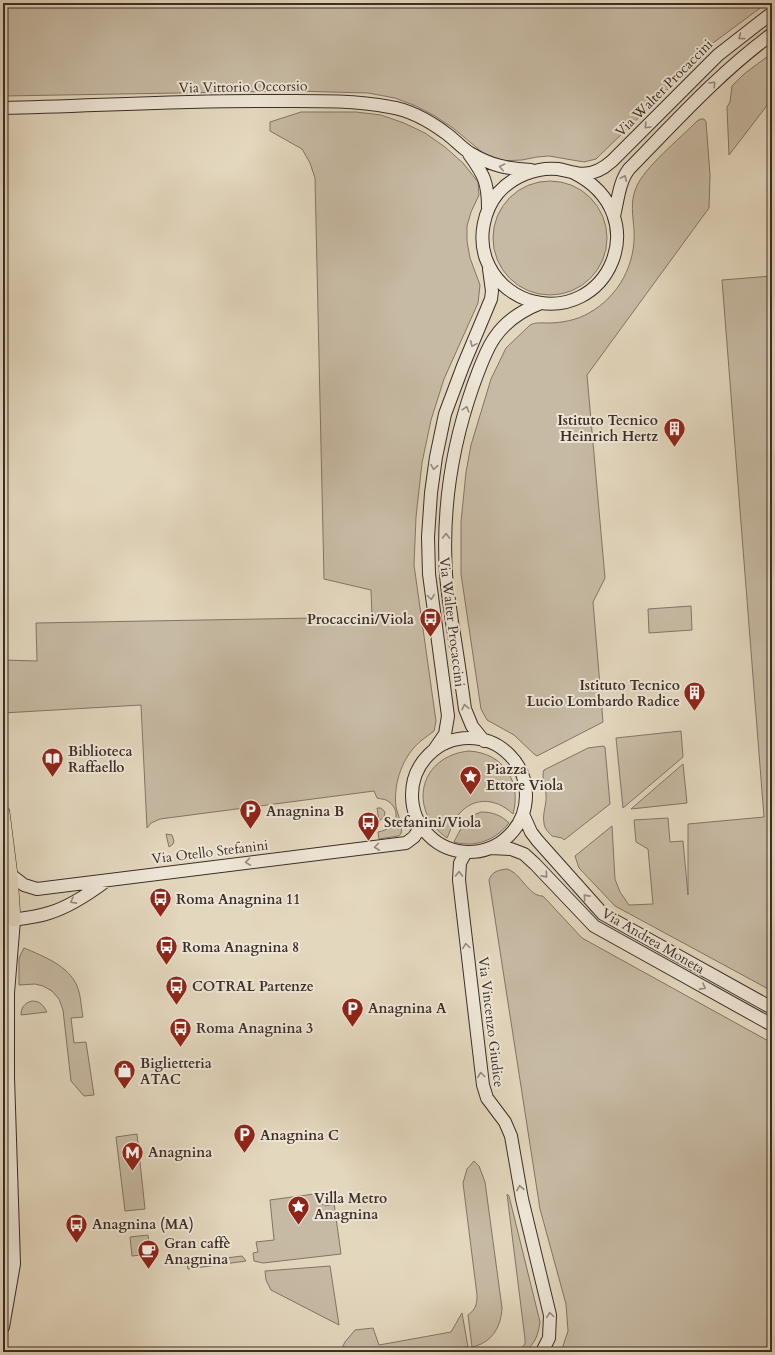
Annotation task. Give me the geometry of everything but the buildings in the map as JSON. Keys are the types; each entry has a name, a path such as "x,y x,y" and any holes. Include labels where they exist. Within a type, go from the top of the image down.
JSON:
{"main road":[{"path":"3,812 11,876 8,920"},
{"path":"3,864 8,850"}],"street":[{"name":"Via Walter Procaccini","path":"574,173 589,173 608,164 718,55 772,13"},
{"name":"Via Walter Procaccini","path":"614,216 620,187 625,174 629,169 739,59 772,34"},
{"name":"Via Vittorio Occorsio","path":"3,108 230,101 310,101 371,104 392,107 416,116 447,134 469,153 479,167 486,181 488,209"},
{"name":"Via Vittorio Occorsio","path":"469,153 494,165 517,170 538,170"},
{"name":"Via Walter Procaccini","path":"559,169 574,173 589,181 597,188 610,205 617,231 616,248 613,260 601,280 584,294 574,299 564,302 541,303 521,298 504,286 486,258 483,227 488,209 498,193 512,181 538,170 559,169"},
{"name":"Via Walter Procaccini","path":"434,750 445,734 448,716 429,574 428,522 431,489 445,414 491,299 492,286 489,264"},
{"name":"Via Walter Procaccini","path":"484,741 472,726 465,709 447,585 446,534 448,493 460,429 475,381 487,353 496,336 505,326 521,313 541,303"},
{"path":"470,738 484,741 495,745 506,752 518,768 524,781 526,797 523,814 514,829 491,848 478,852 466,852 448,848 436,842 429,836 421,826 416,816 412,796 416,775 420,766 434,750 445,744 470,738"},
{"name":"Via Andrea Moneta","path":"523,814 531,832 537,840 599,911 607,918 772,1008"},
{"name":"Via Otello Stefanini","path":"8,920 41,916 56,911 85,895 106,881 406,843 416,836 421,826"},
{"name":"Via Andrea Moneta","path":"491,848 512,849 524,854 594,926 772,1025"},
{"name":"Via Vincenzo Giudice","path":"466,852 460,863 459,880 483,1085 487,1098 502,1118 511,1136 522,1199 551,1321 549,1338 542,1352"},
{"path":"11,876 24,885 37,889 106,881"},
{"path":"3,1327 14,1264 8,1077 8,920"},
{"path":"3,969 8,993"},
{"path":"3,1251 12,1230"}],"shaded area":[{"path":"3,3 767,3 713,43 596,159 584,162 549,156 522,160 499,161 488,157 453,128 416,106 395,98 368,93 295,91 3,96"},
{"path":"772,53 772,99 729,155 727,107 730,102 732,86 744,74"},
{"path":"301,112 356,112 381,115 404,123 425,133 445,147 463,163 478,182 479,195 471,212 467,226 467,241 470,258 480,285 478,303 444,379 431,420 422,463 416,517 414,565 436,721 434,731 415,746 401,770 395,798 401,827 401,834 398,836 379,839 378,832 390,827 396,818 396,813 395,808 386,800 377,798 374,791 160,819 151,823 147,828 141,705 3,713 3,660 37,661 36,623 372,617 371,590 324,579 315,178 310,163 302,149 270,131 270,122"},
{"path":"704,119 706,122 710,175 709,208 587,375 605,578 593,602 603,722 537,756 514,735 487,720 481,709 461,574 461,522 466,472 471,445 491,379 506,348 530,325 536,323 564,322 580,318 600,306 617,288 629,267 632,255 634,230 632,203 636,188 640,180 655,162 697,121"},
{"path":"550,181 572,185 590,198 603,216 607,238 603,260 590,278 572,291 550,295 528,291 510,278 497,260 493,238 497,216 510,198 528,185"},
{"path":"772,276 772,991 615,906 579,868 575,856 612,826 615,879 620,892 629,905 653,904 648,849 636,842 634,820 668,818 670,842 683,841 688,895 688,824 764,817 722,280"},
{"path":"691,606 692,630 649,633 648,609"},
{"path":"681,731 683,757 623,808 616,738"},
{"path":"605,747 610,804 564,840 562,838 552,836 544,825 546,792 543,776 544,770 588,748"},
{"name":"Piazza Ettore Viola","path":"469,751 481,753 491,757 500,763 507,771 512,780 515,791 513,814 499,804 483,801 476,803 462,811 456,818 447,838 434,826 427,813 423,799 424,786 430,773 439,763 452,755"},
{"path":"683,764 687,803 631,809"},
{"path":"377,808 381,808 385,812 384,817 379,821"},
{"path":"481,812 496,814 509,823 498,834 484,841 470,844 454,842 468,820"},
{"path":"166,834 172,835 174,841 169,847"},
{"path":"507,869 517,875 533,893 543,896 582,938 772,1043 772,1352 561,1352 568,1331 566,1304 540,1209 489,880 494,873"},
{"path":"24,948 55,962 62,967 77,986 83,1017 71,1018 74,1043 86,1042 94,1095 84,1096 71,1081 63,1010 59,999 52,991 43,986 35,984 19,985 19,958"},
{"path":"32,1001 41,1004 47,1012 21,1015 24,1006"},
{"path":"137,1134 145,1209 125,1211 116,1137"},
{"path":"474,1161 479,1166 485,1182 502,1308 500,1322 494,1334 485,1342 472,1347 468,1315 476,1306 477,1295 463,1183 467,1169"},
{"path":"314,1194 322,1204 331,1205 334,1203 341,1254 263,1263 254,1261 253,1253 258,1252 256,1242 274,1240 270,1200"},
{"path":"507,1194 509,1196 540,1322 536,1339 525,1352 518,1352 525,1344 525,1339"},
{"path":"148,1235 150,1254 132,1256 130,1237"},
{"path":"242,1256 246,1261 188,1269 187,1263"},
{"path":"330,1266 339,1325 271,1290 266,1280 265,1271"},
{"path":"462,1313 468,1347 419,1352 340,1352 345,1342 355,1330 373,1328 379,1345 451,1332"}],"place":[{"name":"Istituto Tecnico Heinrich Hertz","path":"674,448"},
{"name":"Procaccini/Viola","path":"430,638"},
{"name":"Istituto Tecnico Lucio Lombardo Radice","path":"695,712"},
{"name":"Biblioteca Raffaello","path":"52,778"},
{"name":"Piazza Ettore Viola","path":"470,796"},
{"name":"Anagnina B","path":"251,830"},
{"name":"Stefanini/Viola","path":"368,842"},
{"name":"Roma Anagnina 11","path":"160,918"},
{"name":"Roma Anagnina 8","path":"167,966"},
{"name":"COTRAL Partenze","path":"177,1006"},
{"name":"Anagnina A","path":"353,1028"},
{"name":"Roma Anagnina 3","path":"180,1048"},
{"name":"Biglietteria ATAC","path":"124,1090"},
{"name":"Anagnina C","path":"245,1154"},
{"name":"Anagnina","path":"132,1172"},
{"name":"Villa Metro Anagnina","path":"299,1226"},
{"name":"Anagnina (MA)","path":"76,1244"},
{"name":"Gran caffè Anagnina","path":"148,1270"}]}
